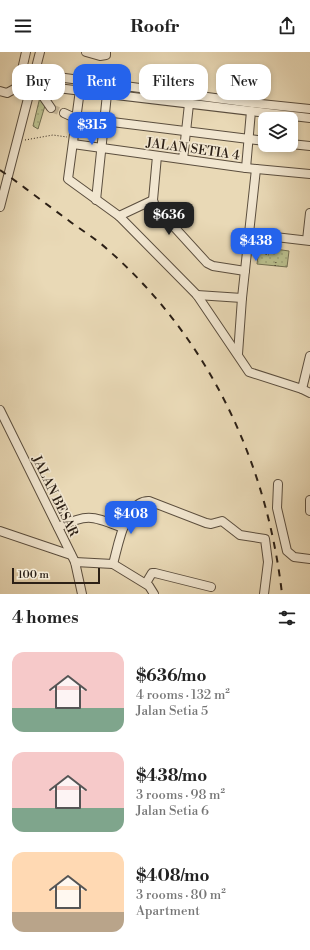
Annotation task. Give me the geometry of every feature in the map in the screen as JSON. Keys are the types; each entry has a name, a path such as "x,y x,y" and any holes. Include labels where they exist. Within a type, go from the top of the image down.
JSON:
{"street":[{"path":"23,64 26,52"},
{"path":"37,64 40,52"},
{"path":"86,52 102,56 106,55 106,52"},
{"path":"65,78 252,103 310,109"},
{"path":"0,91 7,93 12,90"},
{"path":"131,97 310,118"},
{"path":"0,207 7,175 29,100"},
{"path":"46,100 51,108"},
{"path":"79,100 74,141 67,179 120,216 197,295 238,354 246,369 253,374 302,389 310,393"},
{"path":"96,200 106,100"},
{"path":"183,159 189,104"},
{"path":"246,168 251,111"},
{"path":"64,113 77,119"},
{"path":"104,121 258,140"},
{"name":"JALAN SETIA 4","path":"74,141 101,148 157,156 246,168 310,174"},
{"path":"298,145 310,146"},
{"path":"157,156 153,200 155,206 207,263 214,266 245,271"},
{"path":"238,354 242,298 256,169"},
{"path":"120,216 153,200"},
{"path":"249,234 309,241 310,213"},
{"path":"197,295 242,298"},
{"path":"302,389 310,356"},
{"name":"JALAN BESAR","path":"0,410 73,558 82,594"},
{"path":"278,484 277,508 287,551 294,557 310,559"},
{"path":"310,500 310,511"},
{"path":"113,564 123,528 137,505 147,501 206,523 211,524 222,521 240,535 264,539 266,541 268,562 264,594"},
{"path":"58,527 76,519 90,516 123,528"},
{"path":"0,531 73,558 113,564 146,583 151,587 154,594"},
{"path":"146,583 152,573 155,573 211,587"}],"path":[{"path":"16,144 37,137 53,136 74,141"},
{"path":"247,249 269,255"},
{"path":"274,266 276,262"}],"green space":[{"path":"39,100 47,100 38,129 33,126"},
{"path":"260,242 262,243 261,247 289,251 287,267 257,264 259,249 255,248 256,244"}],"tunnel":[{"path":"51,108 64,113"}],"railway":[{"path":"0,170 107,249 143,284 175,321 203,362 227,405 247,450 263,497 274,545 282,594"}]}
